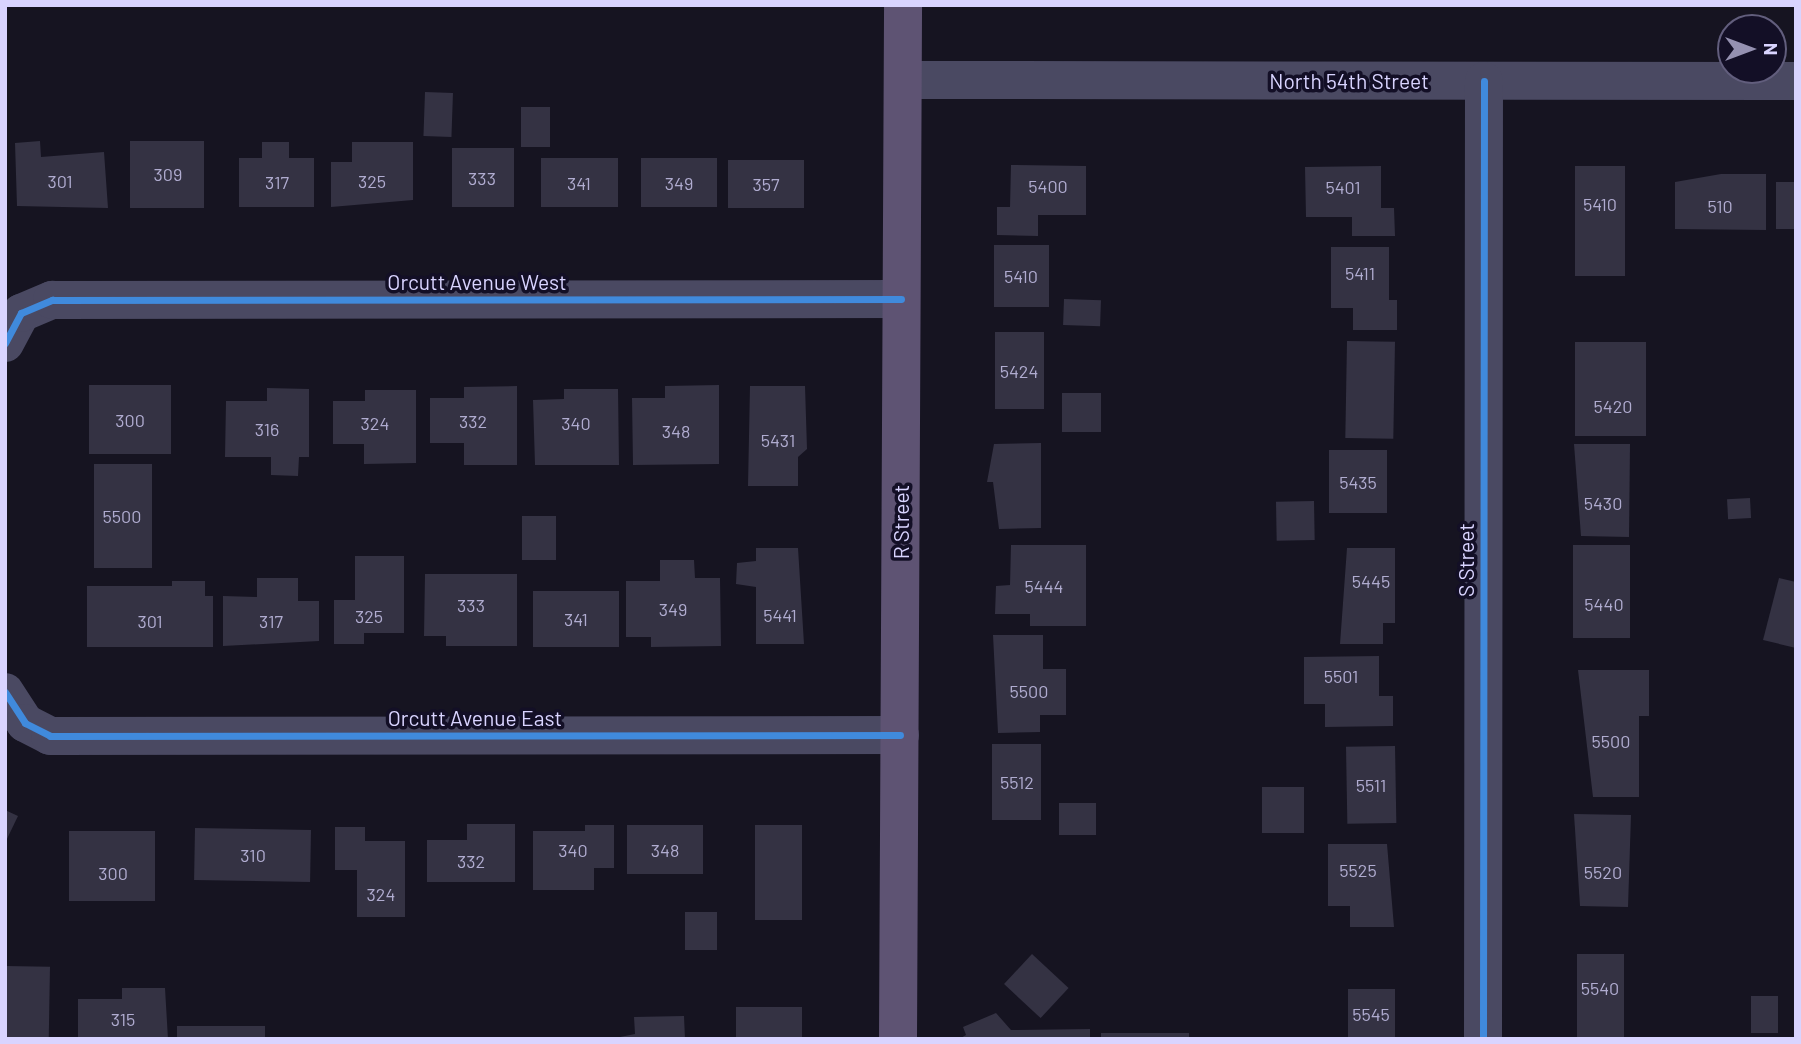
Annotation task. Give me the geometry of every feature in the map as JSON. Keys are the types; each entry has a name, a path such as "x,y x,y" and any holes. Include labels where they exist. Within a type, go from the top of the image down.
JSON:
{"main road":[{"name":"R Street","path":"898,1039 903,5"}],"street":[{"name":"North 54th Street","path":"903,80 1796,81"},
{"name":"S Street","path":"1483,1039 1484,81"},
{"name":"Orcutt Avenue West","path":"5,343 21,313 52,300 901,299"},
{"name":"Orcutt Avenue East","path":"5,692 25,723 50,736 900,735"}],"building":[{"path":"425,92 453,93 451,137 423,136"},
{"path":"521,107 550,107 550,147 521,147"},
{"path":"40,141 41,157 104,152 108,208 17,206 15,143"},
{"path":"130,141 204,141 204,208 130,208"},
{"path":"262,142 289,142 289,158 314,158 314,207 239,207 239,158 262,158"},
{"path":"352,142 413,142 413,200 331,207 331,162 352,162"},
{"path":"452,148 514,148 514,207 452,207"},
{"path":"541,158 618,158 618,207 541,207"},
{"path":"641,158 717,158 717,207 641,207"},
{"path":"728,160 804,160 804,208 728,208"},
{"path":"1011,165 1086,166 1086,215 1038,215 1038,236 997,235 997,207 1010,207"},
{"path":"1381,166 1381,208 1394,208 1395,236 1352,236 1352,217 1306,217 1305,167"},
{"path":"1575,166 1625,166 1625,276 1575,276"},
{"path":"1721,174 1766,174 1766,230 1675,229 1675,182"},
{"path":"1776,182 1796,182 1796,229 1776,229"},
{"path":"994,245 1049,245 1049,307 994,307"},
{"path":"1331,247 1389,247 1389,300 1397,300 1397,330 1353,330 1353,308 1331,308"},
{"path":"1064,299 1101,300 1100,326 1063,325"},
{"path":"995,332 1044,332 1044,409 995,409"},
{"path":"1347,341 1395,342 1393,439 1345,438"},
{"path":"1575,342 1646,342 1646,436 1575,436"},
{"path":"89,385 171,385 171,454 89,454"},
{"path":"719,385 719,464 633,465 632,398 665,398 665,386"},
{"path":"517,386 517,465 464,465 464,443 430,443 430,398 464,398 464,387"},
{"path":"750,386 805,386 807,449 798,457 798,486 748,486"},
{"path":"267,388 309,389 309,457 299,457 298,476 271,475 271,457 225,457 226,401 267,401"},
{"path":"564,389 618,389 619,465 535,465 533,400 564,399"},
{"path":"365,390 416,390 416,463 364,464 364,444 333,444 333,401 365,401"},
{"path":"1062,393 1101,393 1101,432 1062,432"},
{"path":"1041,443 1041,528 999,529 993,482 987,482 994,444"},
{"path":"1574,444 1630,444 1629,537 1581,536"},
{"path":"1329,450 1387,450 1387,513 1329,513"},
{"path":"94,464 152,464 152,568 94,568"},
{"path":"1750,498 1751,518 1728,519 1727,499"},
{"path":"1314,501 1315,540 1277,541 1276,502"},
{"path":"522,516 556,516 556,560 522,560"},
{"path":"1011,545 1086,545 1086,626 1030,626 1030,614 995,614 996,586 1010,585"},
{"path":"1573,545 1630,545 1630,638 1573,638"},
{"path":"756,548 798,548 804,644 756,644 756,587 736,584 737,563 756,561"},
{"path":"1347,548 1395,548 1395,623 1383,623 1383,644 1340,644"},
{"path":"355,556 404,556 404,633 364,633 364,644 334,644 334,600 355,600"},
{"path":"660,560 694,560 695,578 720,578 721,646 651,647 651,637 626,637 626,581 660,581"},
{"path":"425,574 517,574 517,646 446,646 446,636 424,636"},
{"path":"257,578 298,578 298,601 319,601 319,641 223,646 223,596 257,597"},
{"path":"1779,578 1796,582 1796,648 1763,640"},
{"path":"172,581 205,581 205,596 213,596 213,647 87,647 87,586 172,586"},
{"path":"533,591 619,591 619,647 533,647"},
{"path":"993,635 1043,635 1043,669 1066,669 1066,715 1040,715 1040,732 998,733"},
{"path":"1379,656 1379,696 1393,696 1393,726 1325,727 1325,704 1304,704 1304,657"},
{"path":"1578,670 1649,670 1649,716 1639,716 1639,797 1593,797"},
{"path":"992,744 1041,744 1041,820 992,820"},
{"path":"1395,746 1396,823 1347,824 1346,747"},
{"path":"1262,787 1304,787 1304,833 1262,833"},
{"path":"1059,803 1096,803 1096,835 1059,835"},
{"path":"5,810 18,816 5,843"},
{"path":"1574,814 1631,815 1628,907 1580,906"},
{"path":"467,824 515,824 515,882 427,882 427,840 467,840"},
{"path":"585,825 614,825 614,868 594,868 594,890 533,890 533,831 585,831"},
{"path":"627,825 703,825 703,874 627,874"},
{"path":"755,825 802,825 802,920 755,920"},
{"path":"335,827 365,827 365,841 405,841 405,917 357,917 357,870 335,870"},
{"path":"195,828 311,830 310,882 194,880"},
{"path":"69,831 155,831 155,901 69,901"},
{"path":"1328,844 1387,844 1394,927 1350,927 1350,906 1328,906"},
{"path":"685,912 717,912 717,950 685,950"},
{"path":"1032,954 1069,988 1041,1018 1004,984"},
{"path":"1577,954 1624,954 1624,1039 1577,1039"},
{"path":"5,966 50,967 49,1039 5,1039"},
{"path":"122,988 165,988 168,1039 78,1039 78,999 122,999"},
{"path":"1348,989 1395,989 1395,1039 1348,1039"},
{"path":"1751,996 1778,996 1778,1033 1751,1033"},
{"path":"736,1007 802,1007 802,1039 736,1039"},
{"path":"996,1013 1011,1030 1090,1029 1090,1039 959,1039 966,1035 963,1027"},
{"path":"684,1016 685,1039 610,1039 635,1034 634,1017"},
{"path":"177,1026 265,1026 265,1039 177,1039"},
{"path":"1101,1033 1189,1033 1189,1039 1101,1039"}],"cycle path":[{"path":"1483,1039 1484,81"},
{"path":"5,343 21,313 52,300 901,299"},
{"path":"5,692 25,723 50,736 900,735"}]}
